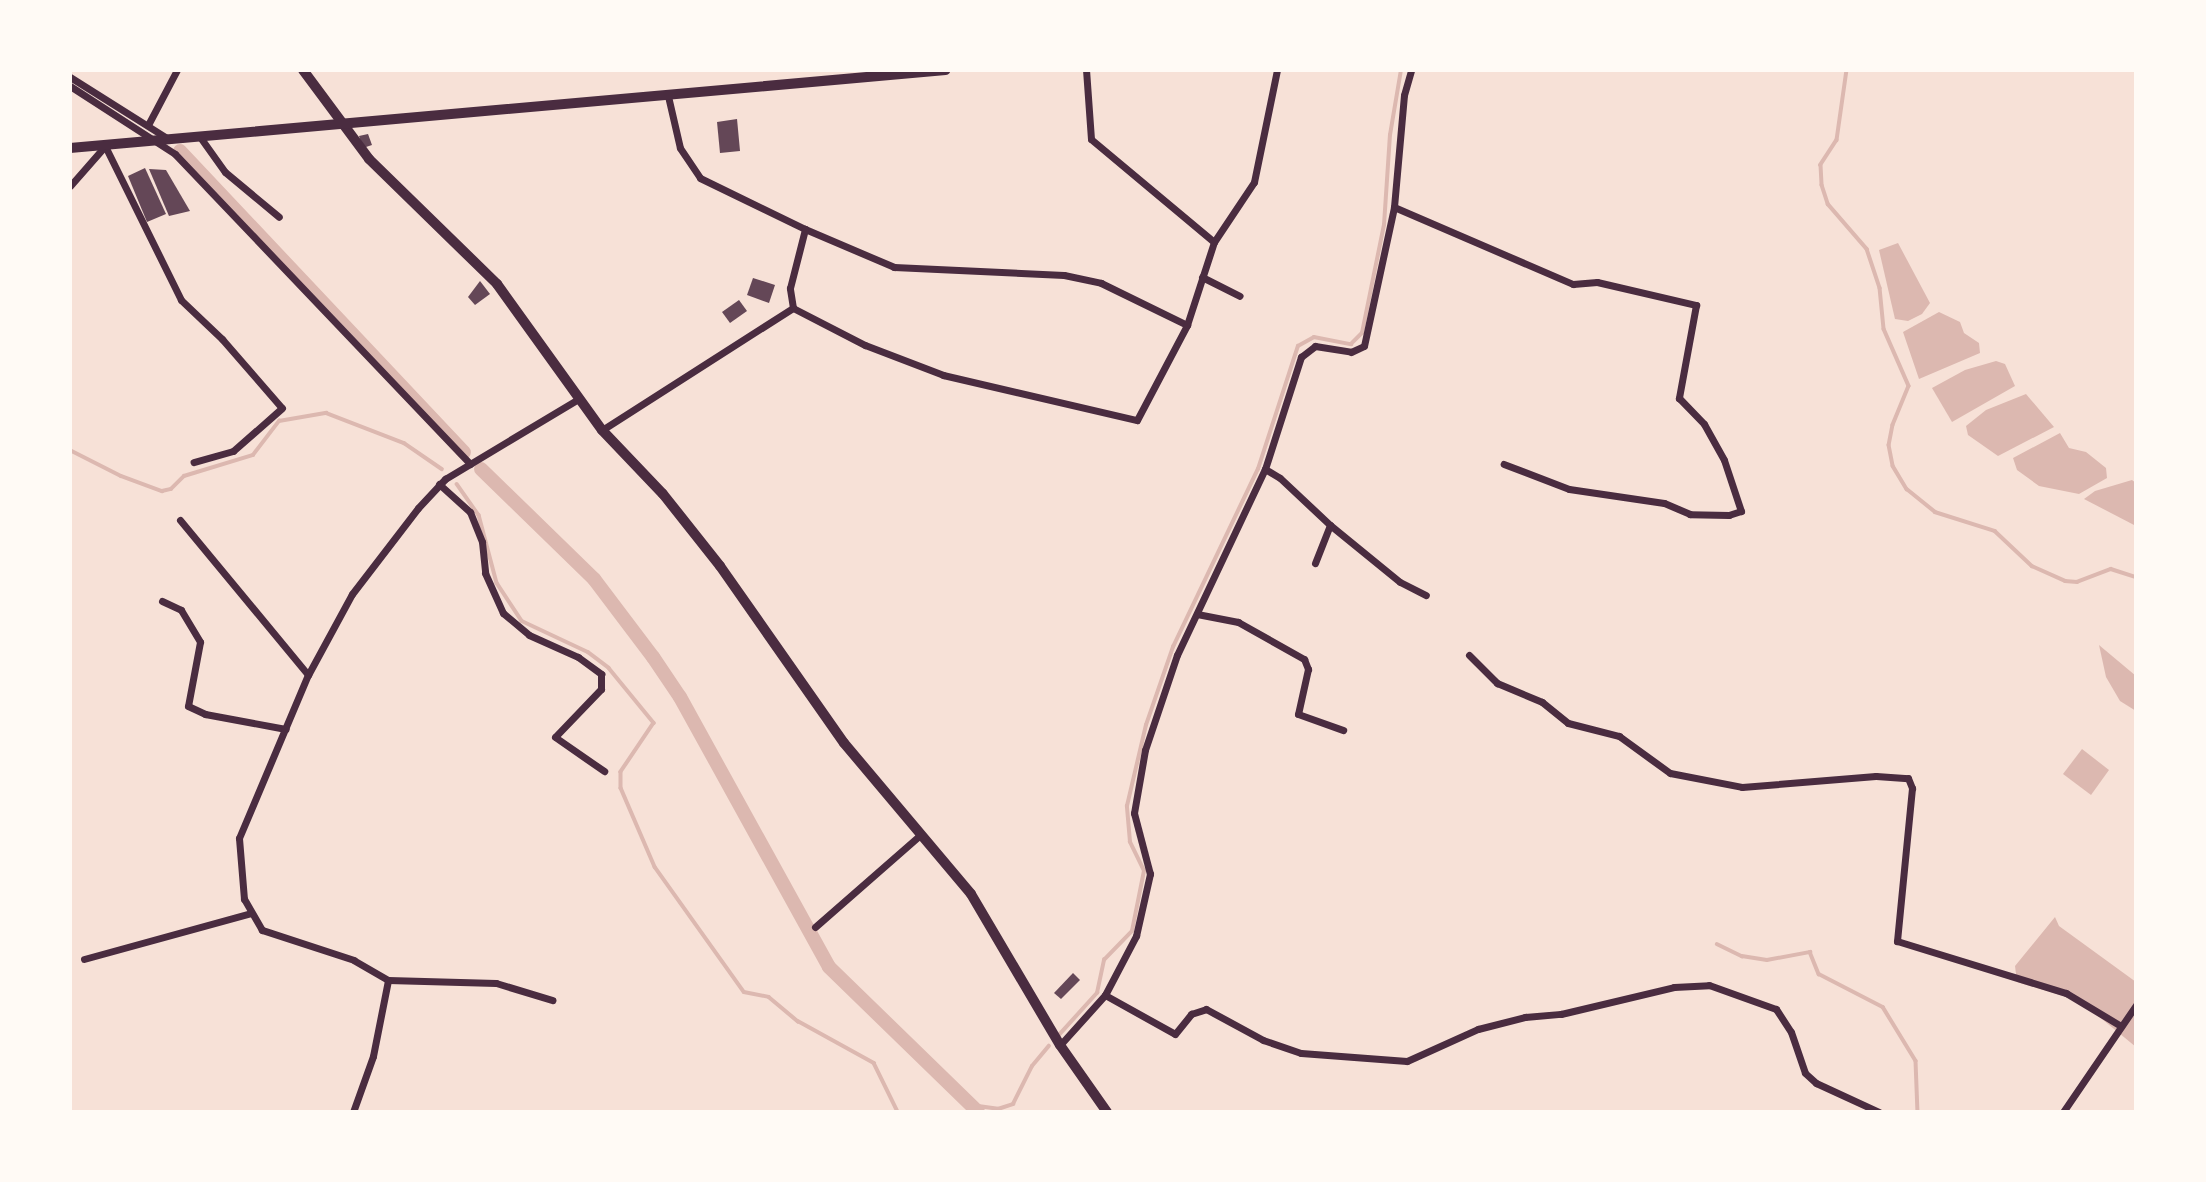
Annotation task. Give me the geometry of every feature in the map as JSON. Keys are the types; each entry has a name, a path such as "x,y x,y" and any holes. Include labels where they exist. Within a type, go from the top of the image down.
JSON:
{"main road":[{"path":"303,70 369,159 497,284 602,430 663,494 720,566 844,743 919,836 971,894 1060,1045 1107,1112"},
{"path":"70,148 946,70"}],"street":[{"path":"149,123 177,70"},
{"path":"1086,70 1091,139 1214,242"},
{"path":"793,308 864,345 943,375 1137,420 1187,325 1214,242 1255,182 1277,70"},
{"path":"1060,1045 1105,995 1136,936 1149,887 1149,858 1134,813 1145,750 1177,655 1265,470 1304,352 1315,346 1351,352 1364,346 1394,207 1404,95 1411,70"},
{"path":"70,77 149,123 171,140"},
{"path":"70,86 159,141 470,464"},
{"path":"668,96 680,148 700,178 805,229 894,267 1064,275 1101,283 1187,325"},
{"path":"200,137 225,172 279,217"},
{"path":"70,186 105,146 181,300 222,338 282,408 233,451 194,462"},
{"path":"1394,207 1573,284 1597,282 1696,305 1679,398 1704,425 1724,460 1741,511 1729,515 1690,514 1664,503 1569,489 1504,464"},
{"path":"793,308 790,288 805,229"},
{"path":"1202,277 1240,296"},
{"path":"602,430 793,308"},
{"path":"552,1000 496,983 388,981 354,960 267,934 244,899 239,838 308,675 352,594 439,484 580,398"},
{"path":"1265,470 1280,478 1330,525 1400,582 1426,595"},
{"path":"439,484 470,512 482,542 485,573 503,613 529,635 601,674 601,689 555,737 604,771"},
{"path":"180,520 308,675"},
{"path":"1315,563 1330,525"},
{"path":"162,601 181,610 200,642 188,706 205,714 246,718 286,729"},
{"path":"1197,614 1238,622 1304,659 1308,669 1298,714 1343,730"},
{"path":"1469,655 1497,683 1542,702 1568,723 1619,736 1670,773 1742,787 1876,775 1908,778 1912,788 1897,941 2066,993 2121,1026"},
{"path":"815,927 919,836"},
{"path":"84,959 251,913"},
{"path":"352,1112 373,1056 388,981"},
{"path":"1105,995 1175,1034 1191,1014 1206,1009 1263,1040 1301,1053 1407,1061 1478,1029 1525,1017 1561,1014 1674,987 1709,985 1776,1009 1791,1032 1805,1073 1816,1083 1880,1112"},
{"path":"2063,1112 2136,1005"}],"shaded area":[{"path":"1898,243 1930,303 1922,314 1908,321 1895,319 1879,250"},
{"path":"1939,312 1960,322 1964,333 1979,343 1980,353 1919,379 1903,332"},
{"path":"1996,361 2005,364 2015,386 1952,422 1932,388 1965,370"},
{"path":"2026,394 2054,427 1998,456 1968,435 1966,426 1986,410"},
{"path":"2060,433 2069,448 2086,452 2106,468 2107,478 2079,494 2039,486 2017,470 2013,458"},
{"path":"2132,480 2136,483 2136,526 2084,499 2095,491"},
{"path":"2099,645 2136,676 2136,711 2120,701 2106,677"},
{"path":"2082,749 2109,770 2091,795 2063,774"},
{"path":"2055,917 2059,926 2136,982 2136,1047 2080,1001 2017,982 2015,966"}],"building":[{"path":"737,119 740,151 720,153 717,122"},
{"path":"368,134 372,145 363,148 359,136"},
{"path":"145,168 166,214 147,222 128,176"},
{"path":"149,169 166,170 190,211 169,216"},
{"path":"753,278 775,285 769,303 747,295"},
{"path":"480,281 490,294 475,305 468,297"},
{"path":"739,300 747,311 730,323 722,312"},
{"path":"1073,973 1080,980 1061,999 1054,993"}],"waterway":[{"path":"1059,1035 1097,993 1104,960 1132,931 1144,871 1130,842 1127,806 1146,725 1173,647 1258,469 1298,346 1314,337 1351,344 1362,333 1384,225 1390,135 1401,70"},
{"path":"1847,70 1837,140 1821,165 1822,185 1828,204 1867,249 1880,288 1884,329 1909,386 1893,425 1889,445 1893,466 1907,489 1935,512 1995,531 2032,566 2065,581 2077,582 2111,569 2136,577"},
{"path":"180,151 464,452"},
{"path":"70,450 121,476 162,491 171,489 184,476 253,455 279,421 326,413 404,443 442,469"},
{"path":"481,469 594,579 653,657 680,697 829,967 978,1112"},
{"path":"457,484 479,515 497,583 522,621 588,652 609,668 654,723 621,772 621,788 655,867 744,992 769,997 798,1021 874,1063 898,1112"},
{"path":"1717,944 1742,956 1767,960 1810,952 1819,974 1883,1007 1916,1061 1918,1112"},
{"path":"971,1105 998,1109 1013,1104 1032,1066 1049,1046"}]}
